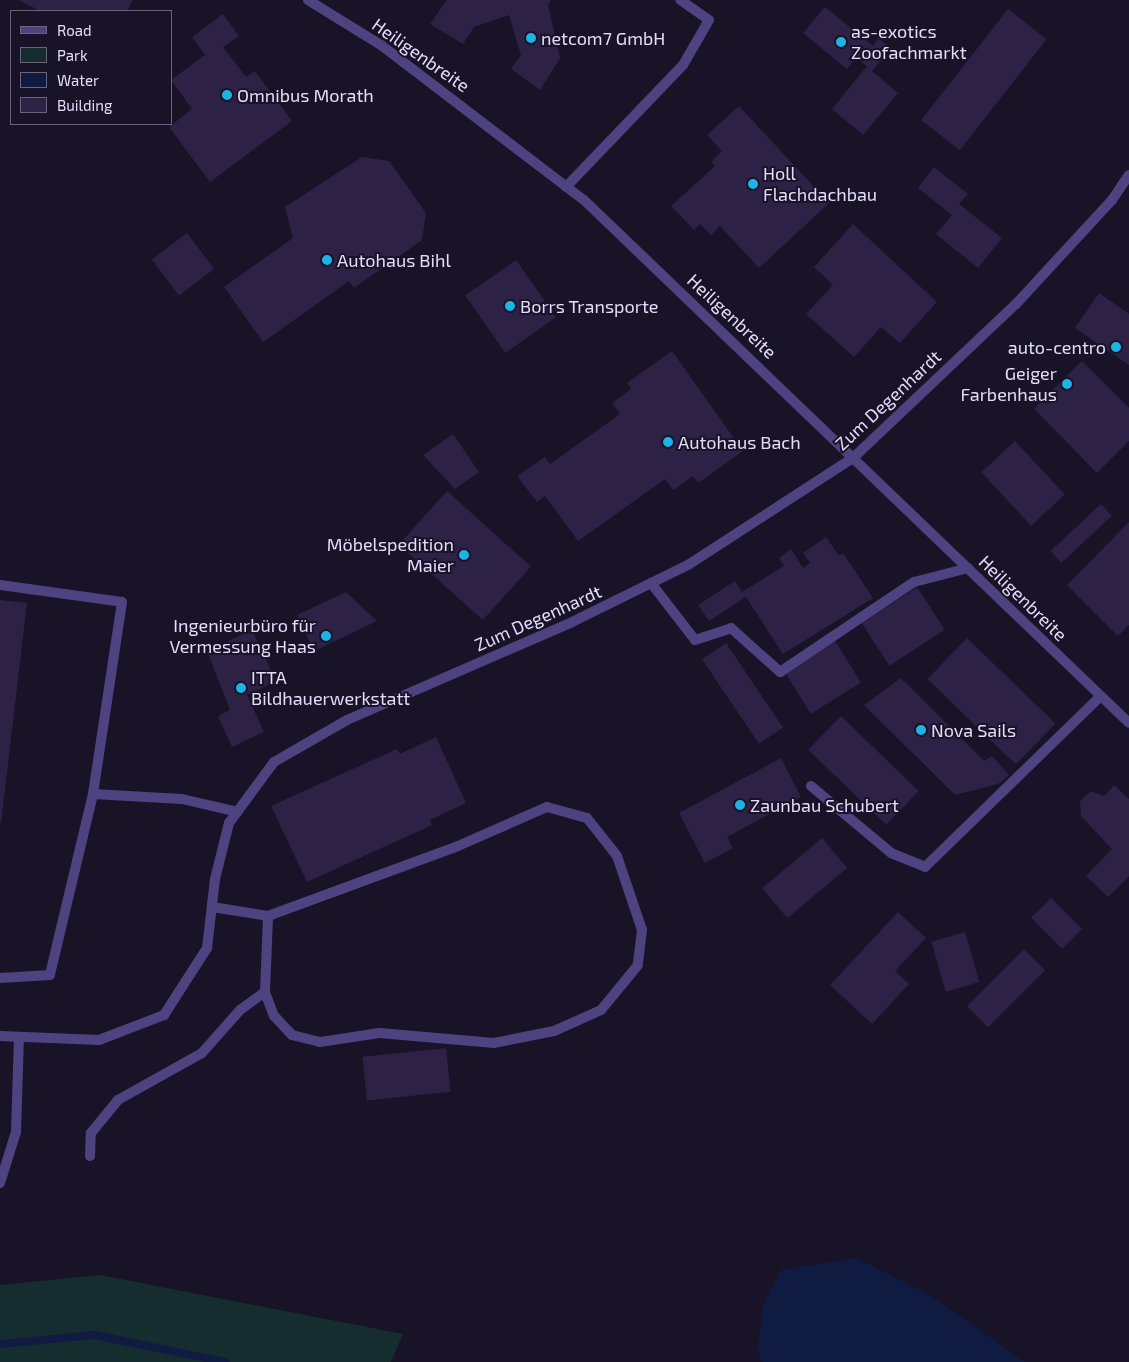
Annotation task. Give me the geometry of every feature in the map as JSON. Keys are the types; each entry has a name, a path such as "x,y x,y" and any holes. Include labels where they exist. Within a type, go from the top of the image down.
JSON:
{"street":[{"name":"Heiligenbreite","path":"308,0 381,45 566,187 703,311 1129,723"},
{"path":"566,187 683,65 709,20 680,0"},
{"name":"Zum Degenhardt","path":"0,1036 99,1040 164,1015 207,948 212,907 229,823 274,762 346,720 688,565 853,458 1016,304 1112,200 1129,175"},
{"path":"651,583 695,640 730,628 780,672 914,582 968,568"},
{"path":"0,585 122,602 93,794 50,975 0,978"},
{"path":"811,786 890,853 925,867 1101,696"},
{"path":"93,794 182,799 238,812"},
{"path":"212,907 268,916 458,846 547,807 587,818 617,856 642,930 638,965 601,1010 554,1031 494,1043 379,1033 320,1042 292,1035 274,1016 265,992 268,916"},
{"path":"90,1156 91,1133 118,1100 202,1053 240,1010 265,992"},
{"path":"0,1183 16,1132 19,1037"}],"green space":[{"path":"100,1275 403,1334 391,1362 0,1362 0,1285"}],"water":[{"path":"857,1258 933,1297 1025,1362 761,1362 758,1349 763,1306 781,1270"}],"building":[{"path":"19,0 133,0 128,10 38,10"},
{"path":"447,0 551,0 548,5 560,58 540,90 511,69 521,55 509,15 474,27 463,44 430,24"},
{"path":"825,7 873,46 878,38 891,48 872,71 898,93 863,135 832,109 867,66 856,58 847,69 803,33"},
{"path":"1008,9 1047,39 960,150 921,120"},
{"name":"Omnibus Morath","path":"223,14 239,36 223,47 246,77 255,71 292,121 210,182 169,127 192,109 172,79 205,55 192,37"},
{"name":"Holl Flachdachbau","path":"739,106 829,203 759,268 720,226 711,235 700,224 694,230 671,206 715,166 711,162 722,151 707,135"},
{"name":"Autohaus Bihl","path":"362,157 389,161 426,213 422,240 354,288 349,281 263,342 224,287 293,238 285,207"},
{"path":"934,167 968,194 959,204 1002,238 978,268 936,234 952,215 918,188"},
{"path":"853,224 937,302 900,343 881,327 854,357 806,314 833,285 814,267"},
{"path":"187,233 214,269 179,295 152,259"},
{"name":"Borrs Transporte","path":"516,260 556,317 505,353 465,296"},
{"name":"auto-centro","path":"1099,293 1129,314 1129,365 1075,328"},
{"name":"Autohaus Bach","path":"672,351 743,451 698,483 693,476 673,490 665,479 578,541 545,496 537,502 517,476 545,457 550,464 620,414 612,403 631,389 627,383"},
{"path":"1082,361 1129,408 1129,441 1097,473 1034,409"},
{"path":"453,434 479,472 455,489 423,455"},
{"path":"1015,441 1065,494 1031,526 981,472"},
{"name":"Möbelspedition Maier","path":"447,491 531,567 483,620 399,545"},
{"path":"1101,504 1112,516 1061,563 1051,551"},
{"path":"1129,522 1129,625 1118,636 1067,585"},
{"path":"826,537 839,556 843,553 873,598 783,654 746,597 709,621 698,605 735,581 742,592 784,566 779,558 791,549 803,568 810,563 803,553"},
{"path":"917,587 945,630 889,666 862,623"},
{"name":"Ingenieurbüro für Vermessung Haas","path":"346,592 377,621 314,651 297,615"},
{"path":"0,600 27,603 1,823 0,823"},
{"name":"ITTA Bildhauerwerkstatt","path":"252,630 276,681 247,695 264,732 232,747 218,716 230,710 207,651"},
{"path":"967,638 1055,723 1016,764 927,679"},
{"path":"835,641 861,683 811,714 785,672"},
{"path":"726,643 783,728 759,744 702,659"},
{"name":"Nova Sails","path":"901,678 984,761 992,756 1009,775 998,784 955,795 864,705"},
{"path":"841,716 919,791 886,825 808,750"},
{"path":"436,737 466,803 430,820 432,825 307,882 271,806 397,749 400,754"},
{"name":"Zaunbau Schubert","path":"781,758 801,797 727,837 733,848 705,863 679,813"},
{"path":"1114,785 1129,799 1129,876 1108,897 1086,876 1112,849 1081,816 1080,801 1091,791 1104,796"},
{"path":"822,838 847,868 787,918 762,888"},
{"path":"1051,898 1082,929 1062,949 1031,918"},
{"path":"898,912 926,938 895,971 909,984 872,1024 830,985"},
{"path":"965,932 979,982 946,992 931,942"},
{"path":"1024,949 1045,970 988,1027 967,1006"},
{"path":"446,1048 451,1092 367,1101 362,1057"}],"waterway":[{"path":"0,1344 94,1335 225,1362"}],"place":[{"name":"netcom7 GmbH","path":"531,38"},
{"name":"as-exotics Zoofachmarkt","path":"841,42"},
{"name":"Omnibus Morath","path":"227,95"},
{"name":"Holl Flachdachbau","path":"753,184"},
{"name":"Autohaus Bihl","path":"327,260"},
{"name":"Borrs Transporte","path":"510,306"},
{"name":"auto-centro","path":"1116,347"},
{"name":"Geiger Farbenhaus","path":"1067,384"},
{"name":"Autohaus Bach","path":"668,442"},
{"name":"Möbelspedition Maier","path":"464,555"},
{"name":"Ingenieurbüro für Vermessung Haas","path":"326,636"},
{"name":"ITTA Bildhauerwerkstatt","path":"241,688"},
{"name":"Nova Sails","path":"921,730"},
{"name":"Zaunbau Schubert","path":"740,805"}]}
